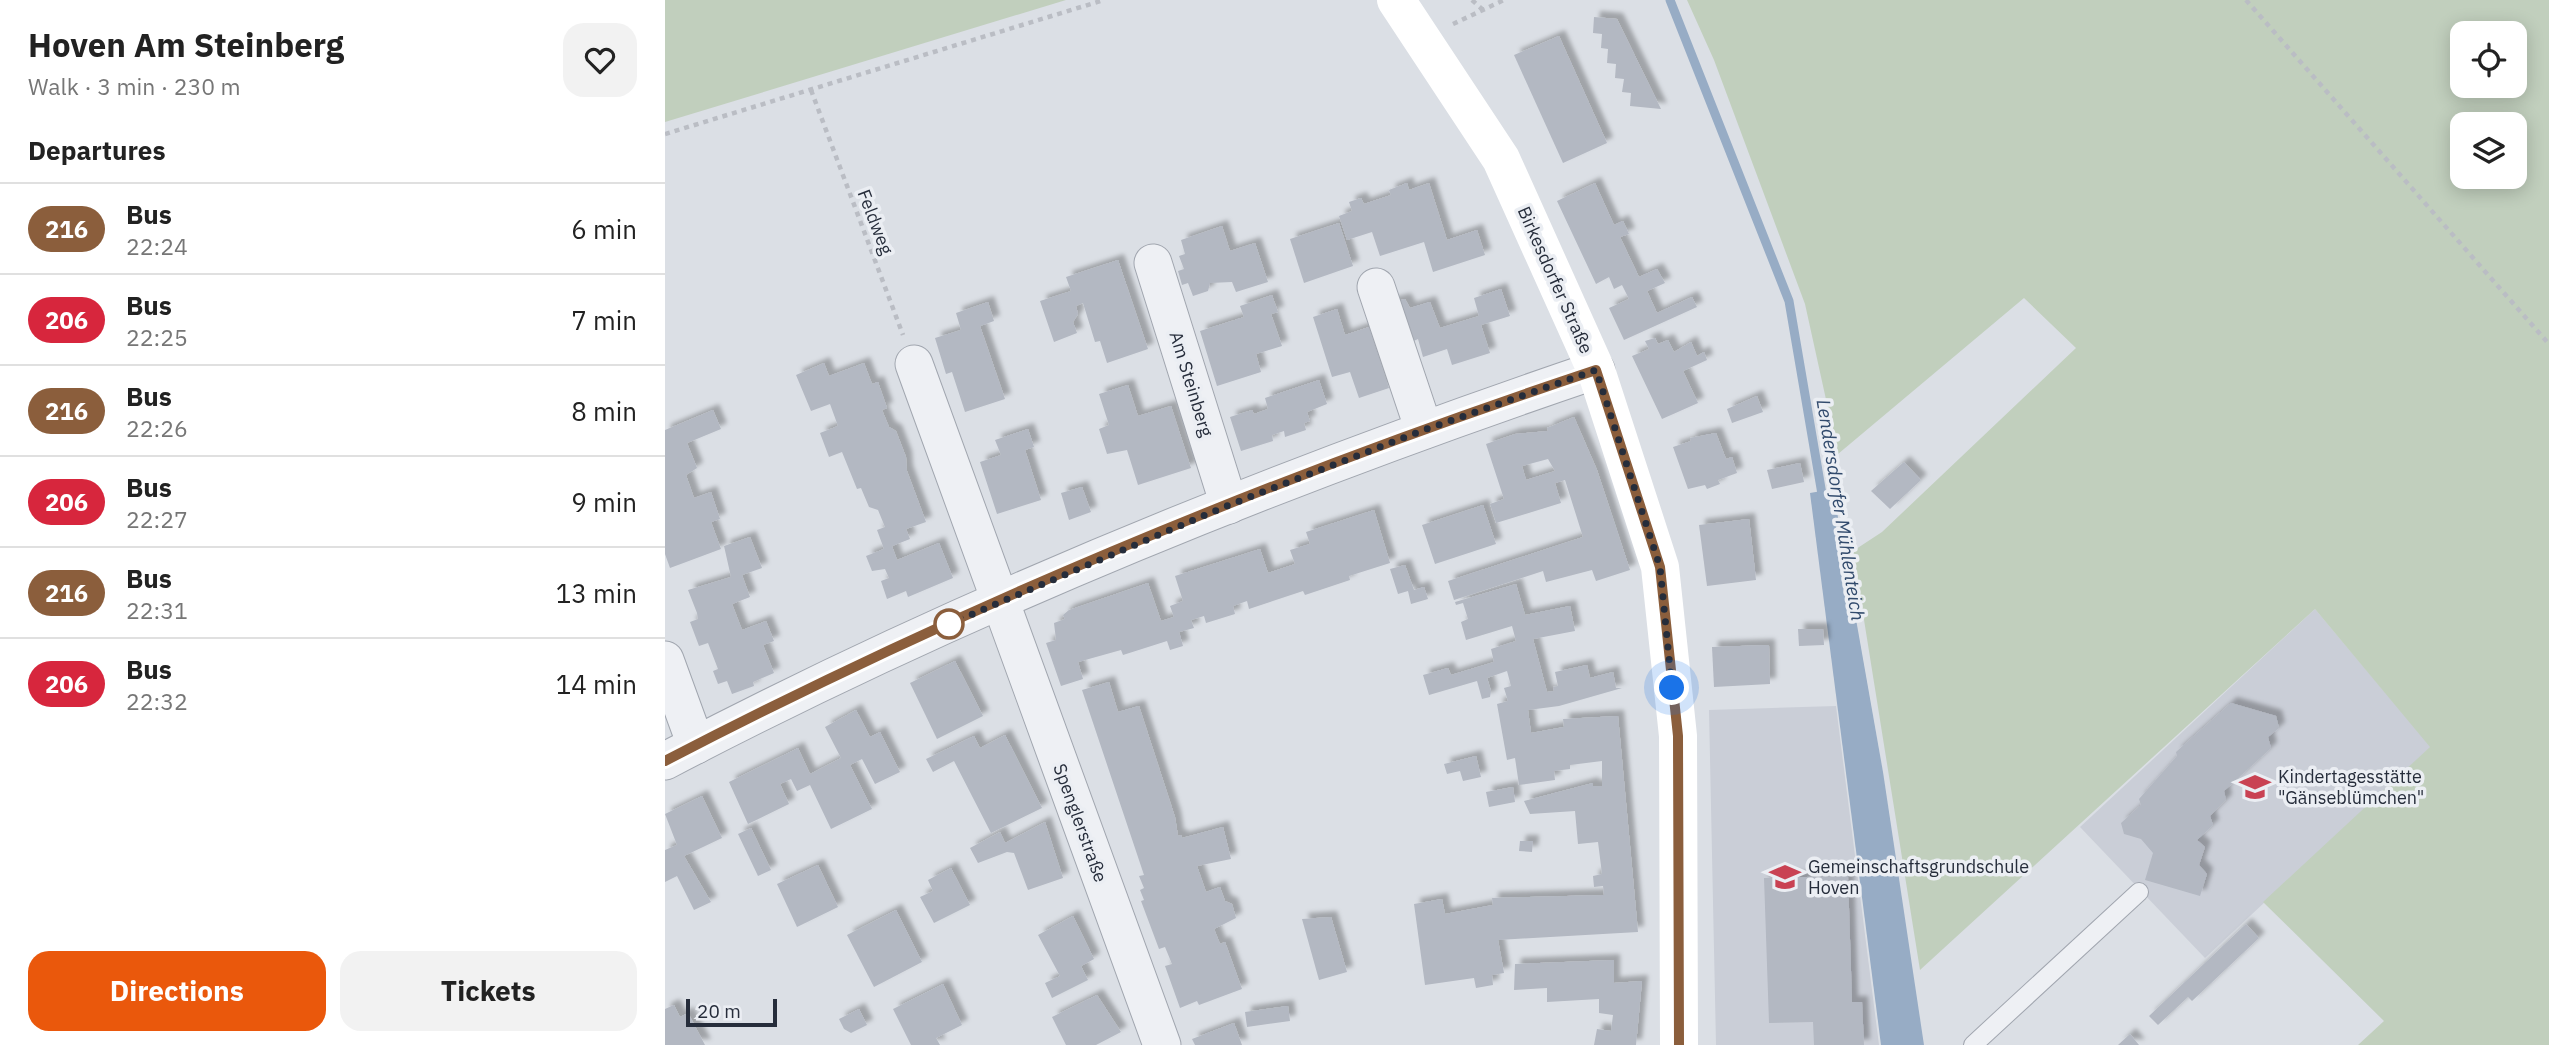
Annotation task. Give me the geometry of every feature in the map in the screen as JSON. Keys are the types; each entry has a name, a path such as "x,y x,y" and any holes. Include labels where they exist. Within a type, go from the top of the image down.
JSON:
{"main road":[{"name":"Birkesdorfer Straße","path":"1396,0 1424,38 1501,159 1596,370 1660,567 1678,736 1679,1045"}],"street":[{"name":"Am Steinberg","path":"1153,263 1229,505"},
{"path":"1376,287 1424,430"},
{"path":"914,364 998,601"},
{"path":"665,660 680,753 998,601 1229,505 1424,430 1596,370"},
{"name":"Spenglerstraße","path":"998,601 1162,1045"}],"lane":[{"path":"1973,1045 2139,892"}],"path":[{"path":"665,134 1104,0"},
{"path":"1472,0 1483,10 1504,0"},
{"path":"2246,0 2549,344"},
{"name":"Feldweg","path":"811,90 914,364"}],"shaded area":[{"name":"Kindertagesstätte \"Gänseblümchen\"","path":"2315,609 2431,747 2205,958 2080,827"},
{"name":"Gemeinschaftsgrundschule Hoven","path":"1836,706 1879,1045 1716,1045 1709,710"}],"green space":[{"path":"665,0 1066,0 665,122"},
{"path":"1687,0 2549,0 2549,1045 2358,1045 2384,1021 2263,902 2430,747 2315,609 1920,970 1853,551 1882,532 2076,348 2024,298 1838,454 1805,304 1714,60"}],"water":[{"path":"1833,489 1883,772 1924,1045 1881,1045 1810,493"}],"building":[{"path":"1594,17 1617,19 1661,109 1630,106 1631,93 1622,92 1624,79 1615,78 1616,64 1607,63 1608,49 1601,48 1602,34 1593,33"},
{"path":"1559,36 1607,143 1563,163 1514,55"},
{"path":"1407,183 1409,190 1429,183 1447,240 1477,230 1485,255 1433,272 1424,242 1380,256 1372,232 1347,240 1339,216 1352,211 1349,202 1361,198 1364,204 1391,195 1389,190"},
{"path":"1595,183 1614,225 1623,221 1629,234 1620,237 1639,277 1657,269 1665,283 1647,291 1657,313 1692,297 1697,307 1624,340 1609,308 1629,299 1622,285 1614,289 1609,277 1596,284 1557,201"},
{"path":"1339,223 1353,266 1304,283 1290,239"},
{"path":"1222,226 1230,251 1255,243 1268,282 1236,292 1232,282 1210,283 1208,291 1193,296 1188,283 1182,285 1178,271 1184,269 1179,256 1185,254 1181,240"},
{"path":"1118,260 1148,349 1107,363 1100,341 1095,342 1083,303 1076,306 1078,314 1073,322 1077,333 1054,342 1040,301 1071,291 1066,277"},
{"path":"1501,289 1510,316 1481,325 1490,353 1452,365 1447,349 1423,357 1418,339 1403,346 1389,303 1405,299 1410,308 1430,302 1440,328 1479,316 1474,298"},
{"path":"1272,295 1278,312 1271,314 1282,346 1256,354 1261,372 1217,386 1200,331 1244,317 1240,306"},
{"path":"988,302 994,321 980,326 1005,399 965,412 952,372 946,374 935,338 961,330 956,313"},
{"path":"1337,309 1345,335 1369,327 1389,388 1359,398 1350,372 1332,377 1313,317"},
{"path":"1655,338 1658,344 1668,340 1674,352 1691,342 1697,356 1704,352 1707,360 1683,371 1698,403 1662,419 1632,356 1649,349 1645,341"},
{"path":"824,363 829,376 864,363 872,384 878,382 887,408 882,410 889,427 896,431 906,457 907,471 926,522 906,529 910,539 892,546 897,560 939,543 953,578 908,597 906,591 887,599 881,581 889,578 885,569 872,571 866,556 884,549 877,530 885,527 878,510 869,507 861,488 857,489 842,452 829,457 820,433 838,426 830,404 811,411 796,375"},
{"path":"1319,380 1327,404 1307,412 1310,421 1304,423 1306,430 1285,437 1284,431 1272,435 1273,441 1241,451 1230,417 1252,410 1254,414 1268,409 1265,398"},
{"path":"1128,385 1138,416 1171,406 1191,468 1138,485 1127,450 1107,454 1099,429 1109,425 1099,394"},
{"path":"1757,396 1763,412 1732,423 1727,409"},
{"path":"713,410 721,429 687,443 697,468 686,475 694,498 711,492 720,519 711,522 721,549 670,568 665,554 665,430"},
{"path":"1574,417 1597,470 1630,570 1596,581 1592,570 1546,582 1543,571 1454,600 1448,581 1583,537 1565,480 1555,483 1561,503 1496,523 1490,504 1504,499 1486,444 1515,434 1548,431 1547,428","holes":["1548,459 1555,471 1526,480 1522,466"]},
{"path":"1028,429 1034,447 1025,450 1041,500 997,514 980,462 1001,455 995,440"},
{"path":"1716,433 1726,459 1732,457 1737,473 1718,480 1720,484 1707,489 1705,485 1688,489 1673,447 1691,441 1690,438"},
{"path":"1904,462 1921,480 1890,509 1871,491"},
{"path":"1800,463 1804,482 1772,489 1767,470"},
{"path":"1082,487 1091,512 1069,520 1061,493"},
{"path":"1483,505 1496,544 1435,564 1422,525"},
{"path":"1374,510 1390,563 1349,576 1350,580 1305,595 1303,591 1249,609 1247,601 1233,606 1235,614 1206,623 1204,616 1191,620 1194,628 1179,632 1183,646 1170,650 1167,641 1123,655 1121,650 1078,662 1083,679 1061,686 1046,643 1056,640 1054,623 1065,619 1063,615 1069,610 1148,583 1161,621 1174,617 1170,606 1183,601 1175,576 1260,549 1268,573 1295,564 1290,550 1310,544 1306,532"},
{"path":"1749,519 1756,580 1707,586 1699,525"},
{"path":"750,537 762,568 742,575 750,597 732,604 742,630 766,621 774,641 763,645 774,673 753,682 754,686 732,694 727,681 718,684 713,671 718,669 708,643 699,646 690,622 698,619 697,613 688,590 731,577 724,546"},
{"path":"1405,565 1414,590 1424,587 1428,599 1411,604 1408,591 1398,594 1390,569"},
{"path":"1516,584 1525,615 1570,606 1575,631 1533,639 1547,692 1554,691 1553,687 1558,686 1555,672 1587,665 1590,678 1613,672 1616,688 1622,688 1559,706 1528,710 1531,733 1564,727 1563,719 1618,716 1638,932 1498,940 1504,973 1492,975 1493,985 1476,988 1474,978 1425,985 1414,904 1442,899 1445,914 1493,905 1492,898 1604,895 1603,886 1594,887 1593,876 1602,874 1598,842 1578,844 1575,811 1530,814 1524,801 1593,783 1593,786 1602,786 1602,761 1570,765 1570,769 1554,771 1555,780 1519,785 1515,758 1507,760 1497,704 1508,701 1504,688 1511,686 1507,671 1487,678 1490,697 1482,699 1477,681 1429,695 1423,675 1448,668 1451,675 1494,662 1491,649 1516,641 1512,626 1466,640 1461,622 1468,619 1463,603 1456,605 1455,602"},
{"path":"1798,629 1823,629 1824,645 1799,646"},
{"path":"1769,645 1770,684 1714,687 1712,647"},
{"path":"955,661 983,716 937,739 910,683"},
{"path":"1109,682 1118,712 1139,706 1175,817 1178,836 1181,835 1182,838 1223,827 1231,859 1197,866 1206,892 1220,887 1225,901 1232,904 1236,918 1214,929 1220,944 1225,942 1242,989 1199,1005 1197,1001 1180,1008 1165,966 1172,964 1165,947 1159,949 1141,901 1144,900 1140,890 1144,888 1139,876 1144,875 1082,690"},
{"path":"2231,703 2276,716 2279,728 2268,737 2271,748 2224,791 2226,800 2210,816 2213,825 2197,840 2205,847 2199,865 2207,874 2200,896 2145,880 2153,853 2141,839 2124,834 2121,823 2141,805 2139,799 2177,756 2176,752"},
{"path":"856,710 870,737 880,732 900,772 875,784 862,759 850,765 872,809 831,829 810,785 797,791 791,779 780,784 789,804 748,824 729,782 798,748 810,774 841,758 825,727"},
{"path":"1005,735 1042,808 991,833 954,761 933,772 926,759 974,736 980,748"},
{"path":"1476,756 1481,777 1463,781 1460,771 1447,774 1444,764"},
{"path":"1513,787 1515,802 1489,807 1486,792"},
{"path":"702,796 722,838 684,856 711,902 694,910 677,876 665,882 665,850 677,845 665,814"},
{"path":"1045,822 1063,878 1028,890 1014,853 1007,852 978,863 970,848 1000,832 1005,843"},
{"path":"751,828 771,870 758,876 738,834"},
{"path":"1520,841 1533,841 1532,852 1519,851"},
{"path":"818,865 838,907 797,927 777,884"},
{"path":"951,868 970,905 934,923 920,897 933,891 928,880"},
{"path":"1848,876 1852,1002 1862,1002 1864,1045 1814,1045 1813,1022 1769,1023 1764,878"},
{"path":"896,910 922,962 874,987 847,935"},
{"path":"1073,916 1094,959 1081,966 1088,980 1052,998 1045,983 1060,976 1038,935"},
{"path":"1331,917 1347,972 1319,980 1302,919"},
{"path":"2246,924 2259,938 2192,1001 2188,997 2158,1025 2149,1016"},
{"path":"1614,960 1614,983 1642,981 1636,1045 1594,1045 1597,1029 1611,1031 1613,1015 1599,1013 1599,999 1547,1002 1547,988 1514,990 1515,964"},
{"path":"943,984 962,1025 936,1038 940,1045 911,1045 893,1009"},
{"path":"1097,995 1121,1032 1096,1045 1066,1045 1052,1017"},
{"path":"674,1005 680,1017 688,1013 705,1045 665,1045 665,1009"},
{"path":"1288,1006 1290,1021 1247,1027 1245,1012"},
{"path":"859,1009 867,1025 851,1033 844,1029 839,1019"},
{"path":"1234,1023 1242,1045 1195,1045 1192,1039"},
{"path":"2130,1034 2139,1045 2118,1045"}],"waterway":[{"name":"Lendersdorfer Mühlenteich","path":"1670,0 1789,301 1823,500"}],"bus line":[{"name":"216","path":"665,761 998,601 1229,505 1424,430 1596,370 1660,567 1678,736 1679,1045"}],"place":[{"name":"Kindertagesstätte \"Gänseblümchen\"","path":"2255,787"},
{"name":"Gemeinschaftsgrundschule Hoven","path":"1785,877"}],"route":[{"path":"949,624 1229,505 1424,430 1596,370 1660,567 1672,688"}]}
